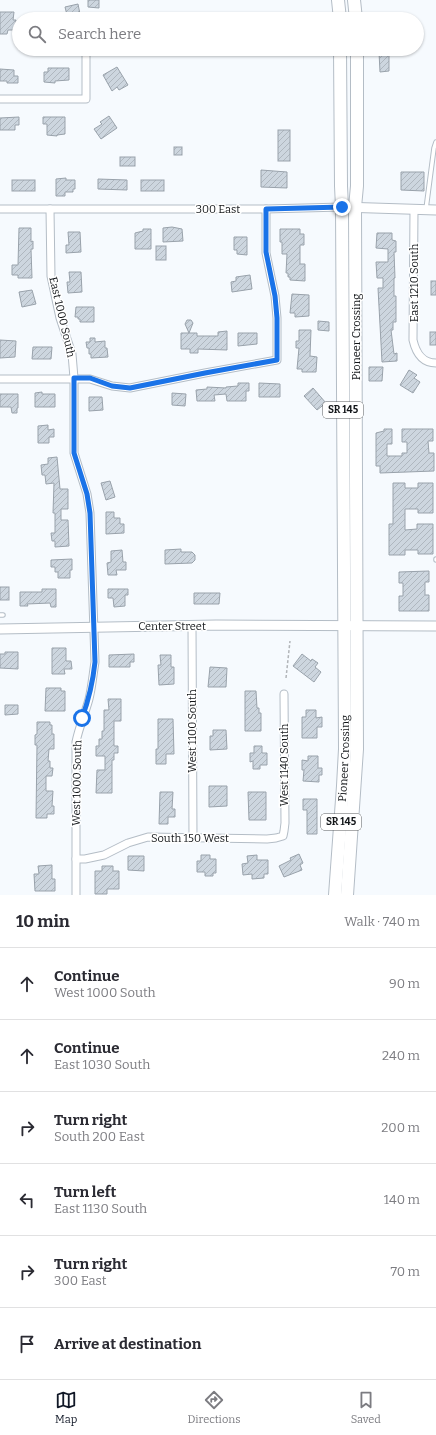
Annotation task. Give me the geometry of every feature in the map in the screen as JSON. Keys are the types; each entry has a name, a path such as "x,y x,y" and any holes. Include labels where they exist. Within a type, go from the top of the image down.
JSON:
{"highway":[{"path":"338,0 339,12"},
{"path":"354,0 355,12"},
{"name":"Pioneer Crossing","path":"335,895 344,756 340,56"},
{"name":"Pioneer Crossing","path":"347,895 358,749 355,207 357,186 357,56"}],"street":[{"path":"0,99 86,99 86,56"},
{"name":"300 East","path":"0,209 266,209 355,207 436,210"},
{"name":"East 1000 South","path":"50,209 51,276 60,318 72,354 74,378 74,453 87,494 90,513 94,626"},
{"path":"0,378 90,378 112,386 130,388 277,360 277,318 275,296 266,252 266,209"},
{"name":"East 1210 South","path":"414,210 413,340 418,354 427,362 436,363"},
{"name":"West 1100 South","path":"192,625 193,838"},
{"path":"357,625 436,626"},
{"name":"Center Street","path":"0,629 94,626 357,625"},
{"name":"West 1000 South","path":"76,895 76,742 93,681 95,662 94,626"},
{"name":"West 1140 South","path":"282,836 285,823 284,694"},
{"name":"South 150 West","path":"76,859 104,855 128,842 148,838 268,839 282,836"}],"lane":[{"path":"425,210 436,142"}],"path":[{"path":"286,678 290,641"}],"building":[{"path":"88,0 99,0 99,8 88,7"},
{"path":"78,4 80,12 66,12 65,7"},
{"path":"0,12 12,12 12,30 8,30 7,34 0,34"},
{"path":"379,56 389,56 389,71 380,72"},
{"path":"117,67 128,85 119,90 117,87 112,91 103,75"},
{"path":"48,68 69,68 69,80 55,81 55,83 44,82 44,72 48,72"},
{"path":"0,69 14,70 14,76 18,76 18,83 7,83 7,81 0,81"},
{"path":"109,116 117,128 101,139 94,129 102,124 100,122"},
{"path":"19,117 19,125 15,125 15,130 0,130 0,118"},
{"path":"43,117 65,117 65,134 57,136 47,135 47,124 43,124"},
{"path":"278,130 290,130 290,161 278,161"},
{"path":"174,147 182,147 182,155 174,155"},
{"path":"120,157 135,157 135,166 120,166"},
{"path":"261,170 287,172 287,188 261,187"},
{"path":"401,172 424,172 424,191 401,190"},
{"path":"66,178 66,180 75,180 75,189 73,189 73,192 65,192 65,196 56,196 56,179"},
{"path":"98,179 127,180 127,190 98,189"},
{"path":"12,180 35,180 35,191 12,191"},
{"path":"141,180 164,180 164,191 141,191"},
{"path":"172,227 182,229 183,241 163,242 163,228"},
{"path":"19,228 31,228 31,242 33,241 33,249 31,249 32,278 18,278 18,275 12,275 12,265 18,265"},
{"path":"143,229 151,229 151,249 135,249 135,233 143,231"},
{"path":"280,229 300,229 300,234 304,234 304,245 300,245 300,264 305,264 305,281 290,280 288,273 286,273 287,254 282,254"},
{"path":"68,232 80,232 81,252 66,253 66,245 69,245"},
{"path":"377,233 392,233 392,240 396,241 396,252 394,252 394,296 396,296 396,322 393,322 393,330 391,330 394,354 397,353 397,361 382,362 378,288 383,288 383,278 377,278 376,262 388,262 388,249 376,248"},
{"path":"234,237 247,237 247,255 237,254 237,250 234,250"},
{"path":"156,246 166,246 166,260 156,260"},
{"path":"69,272 81,272 82,292 68,293 67,282 70,282"},
{"path":"250,275 252,289 232,292 231,282 236,281 236,277"},
{"path":"431,281 436,281 436,295 431,295"},
{"path":"32,290 36,304 22,307 19,292"},
{"path":"292,294 309,295 309,316 295,317 295,313 290,313"},
{"path":"76,307 94,307 94,322 80,322 78,317 75,317"},
{"path":"187,320 191,320 193,323 189,333 185,324"},
{"path":"318,321 329,322 329,331 318,330"},
{"path":"299,330 311,330 310,356 317,357 316,372 302,372 302,369 297,369 299,348 296,348 296,341 299,341"},
{"path":"227,331 227,350 198,349 198,353 190,353 190,349 181,349 181,333 197,333 197,336 218,336 218,332"},
{"path":"430,332 436,332 436,345 430,345"},
{"path":"238,333 257,333 257,344 238,346"},
{"path":"90,338 95,338 95,342 105,341 105,348 107,348 108,357 91,358 86,342 90,342"},
{"path":"0,340 16,341 15,357 0,358"},
{"path":"33,347 52,347 51,359 32,359"},
{"path":"369,367 383,367 382,381 369,381"},
{"path":"409,370 417,375 414,378 420,382 413,393 400,385"},
{"path":"238,383 249,383 249,391 246,391 246,401 227,401 226,394 214,395 215,401 197,401 196,390 207,389 207,387 226,388 238,386"},
{"path":"259,383 280,384 280,397 259,397"},
{"path":"313,388 326,403 317,410 304,396"},
{"path":"42,392 42,394 55,394 55,407 35,407 35,393"},
{"path":"172,393 186,394 185,406 172,405"},
{"path":"0,394 18,394 17,413 12,413 11,407 0,407"},
{"path":"89,397 102,397 103,410 89,411"},
{"path":"48,425 48,430 54,429 54,437 49,437 49,443 38,443 38,426"},
{"path":"384,429 392,429 392,444 387,444 387,456 402,456 402,453 407,453 407,442 402,442 402,429 433,429 433,441 428,441 429,453 434,453 434,471 380,473 380,466 376,466 376,433 384,431"},
{"path":"57,457 60,489 68,489 68,509 61,509 61,520 68,520 69,546 55,547 55,541 52,541 51,533 55,533 55,513 53,513 54,483 46,484 45,475 42,475 41,465 48,464 48,458"},
{"path":"110,481 115,497 106,500 101,483"},
{"path":"393,483 405,483 405,488 418,488 418,483 433,483 433,513 418,513 418,509 405,509 405,530 417,529 417,524 433,524 433,554 418,554 418,550 405,550 405,555 389,555 389,524 393,524"},
{"path":"106,512 114,512 114,518 120,518 120,524 124,524 124,533 106,534"},
{"path":"181,549 181,552 192,552 195,555 195,560 192,563 165,564 165,550"},
{"path":"122,550 123,562 126,562 126,570 116,570 117,575 108,575 107,563 111,562 111,551"},
{"path":"72,559 70,578 58,578 58,572 55,572 55,567 51,567 51,560"},
{"path":"429,571 429,582 425,582 425,595 429,595 429,611 399,611 399,596 403,596 403,583 399,583 399,572"},
{"path":"0,587 9,587 9,600 0,600"},
{"path":"42,589 56,589 56,607 51,607 50,603 27,604 28,606 20,606 20,592 42,592"},
{"path":"108,589 128,589 128,595 125,595 125,606 114,607 113,598 108,598"},
{"path":"194,593 220,593 219,604 194,604"},
{"path":"52,648 66,648 66,661 71,661 72,669 64,669 65,674 52,674"},
{"path":"5,652 18,652 18,669 0,668 0,654 5,654"},
{"path":"134,654 134,662 130,662 130,667 109,667 109,655"},
{"path":"302,654 311,661 312,659 318,663 315,667 321,672 314,682 293,666"},
{"path":"160,655 171,655 171,667 174,667 174,684 159,685 158,665 161,665"},
{"path":"210,667 227,668 226,687 208,687"},
{"path":"46,688 61,688 61,691 65,691 65,711 45,711"},
{"path":"245,691 256,691 257,708 259,708 259,713 261,713 261,731 245,731"},
{"path":"108,699 121,699 121,721 114,721 114,746 118,746 118,753 114,753 114,760 112,760 112,793 96,793 97,770 105,770 105,756 96,756 96,746 99,746 99,739 102,739 102,731 104,731 104,710 109,710"},
{"path":"5,705 18,705 18,714 5,715"},
{"path":"306,710 316,710 316,718 322,717 322,727 317,727 317,738 302,738 302,717 306,717"},
{"path":"158,719 173,719 174,754 166,754 166,764 156,764 156,749 158,749"},
{"path":"37,722 50,722 50,725 52,725 52,734 54,734 54,749 49,749 48,761 50,761 50,768 53,768 52,776 46,776 46,791 53,791 52,806 54,806 54,814 47,814 47,818 36,818 37,745 35,745 35,735 37,734"},
{"path":"213,730 226,730 227,749 210,750 210,736 213,736"},
{"path":"254,746 262,746 262,753 267,753 267,765 260,765 260,769 253,769 253,761 250,762 250,753 254,753"},
{"path":"308,756 318,756 318,768 322,768 322,775 319,775 319,782 303,781 304,770 302,770 302,760 308,761"},
{"path":"209,786 227,786 227,806 209,807"},
{"path":"160,792 173,792 172,809 175,809 175,817 168,817 168,824 159,824"},
{"path":"248,792 266,792 266,820 249,820"},
{"path":"303,799 317,799 317,834 307,834 307,810 303,810"},
{"path":"299,854 303,863 300,865 302,870 284,877 279,866 291,860 290,858"},
{"path":"201,855 210,855 210,859 216,859 216,873 213,873 213,876 205,876 205,872 197,872 197,861 201,861"},
{"path":"257,855 257,860 268,860 268,874 264,874 264,878 252,879 252,874 243,875 242,864 248,863 247,856"},
{"path":"128,856 144,856 144,871 128,870"},
{"path":"52,865 52,879 55,879 55,891 35,891 34,874 39,874 38,866"},
{"path":"102,866 113,866 113,871 119,871 119,889 107,889 107,894 95,894 95,871 102,871"}],"route":[{"path":"82,718 93,681 95,662 90,513 87,494 74,453 74,378 90,378 112,386 130,388 277,360 277,318 275,296 266,252 266,209 342,207"}]}
